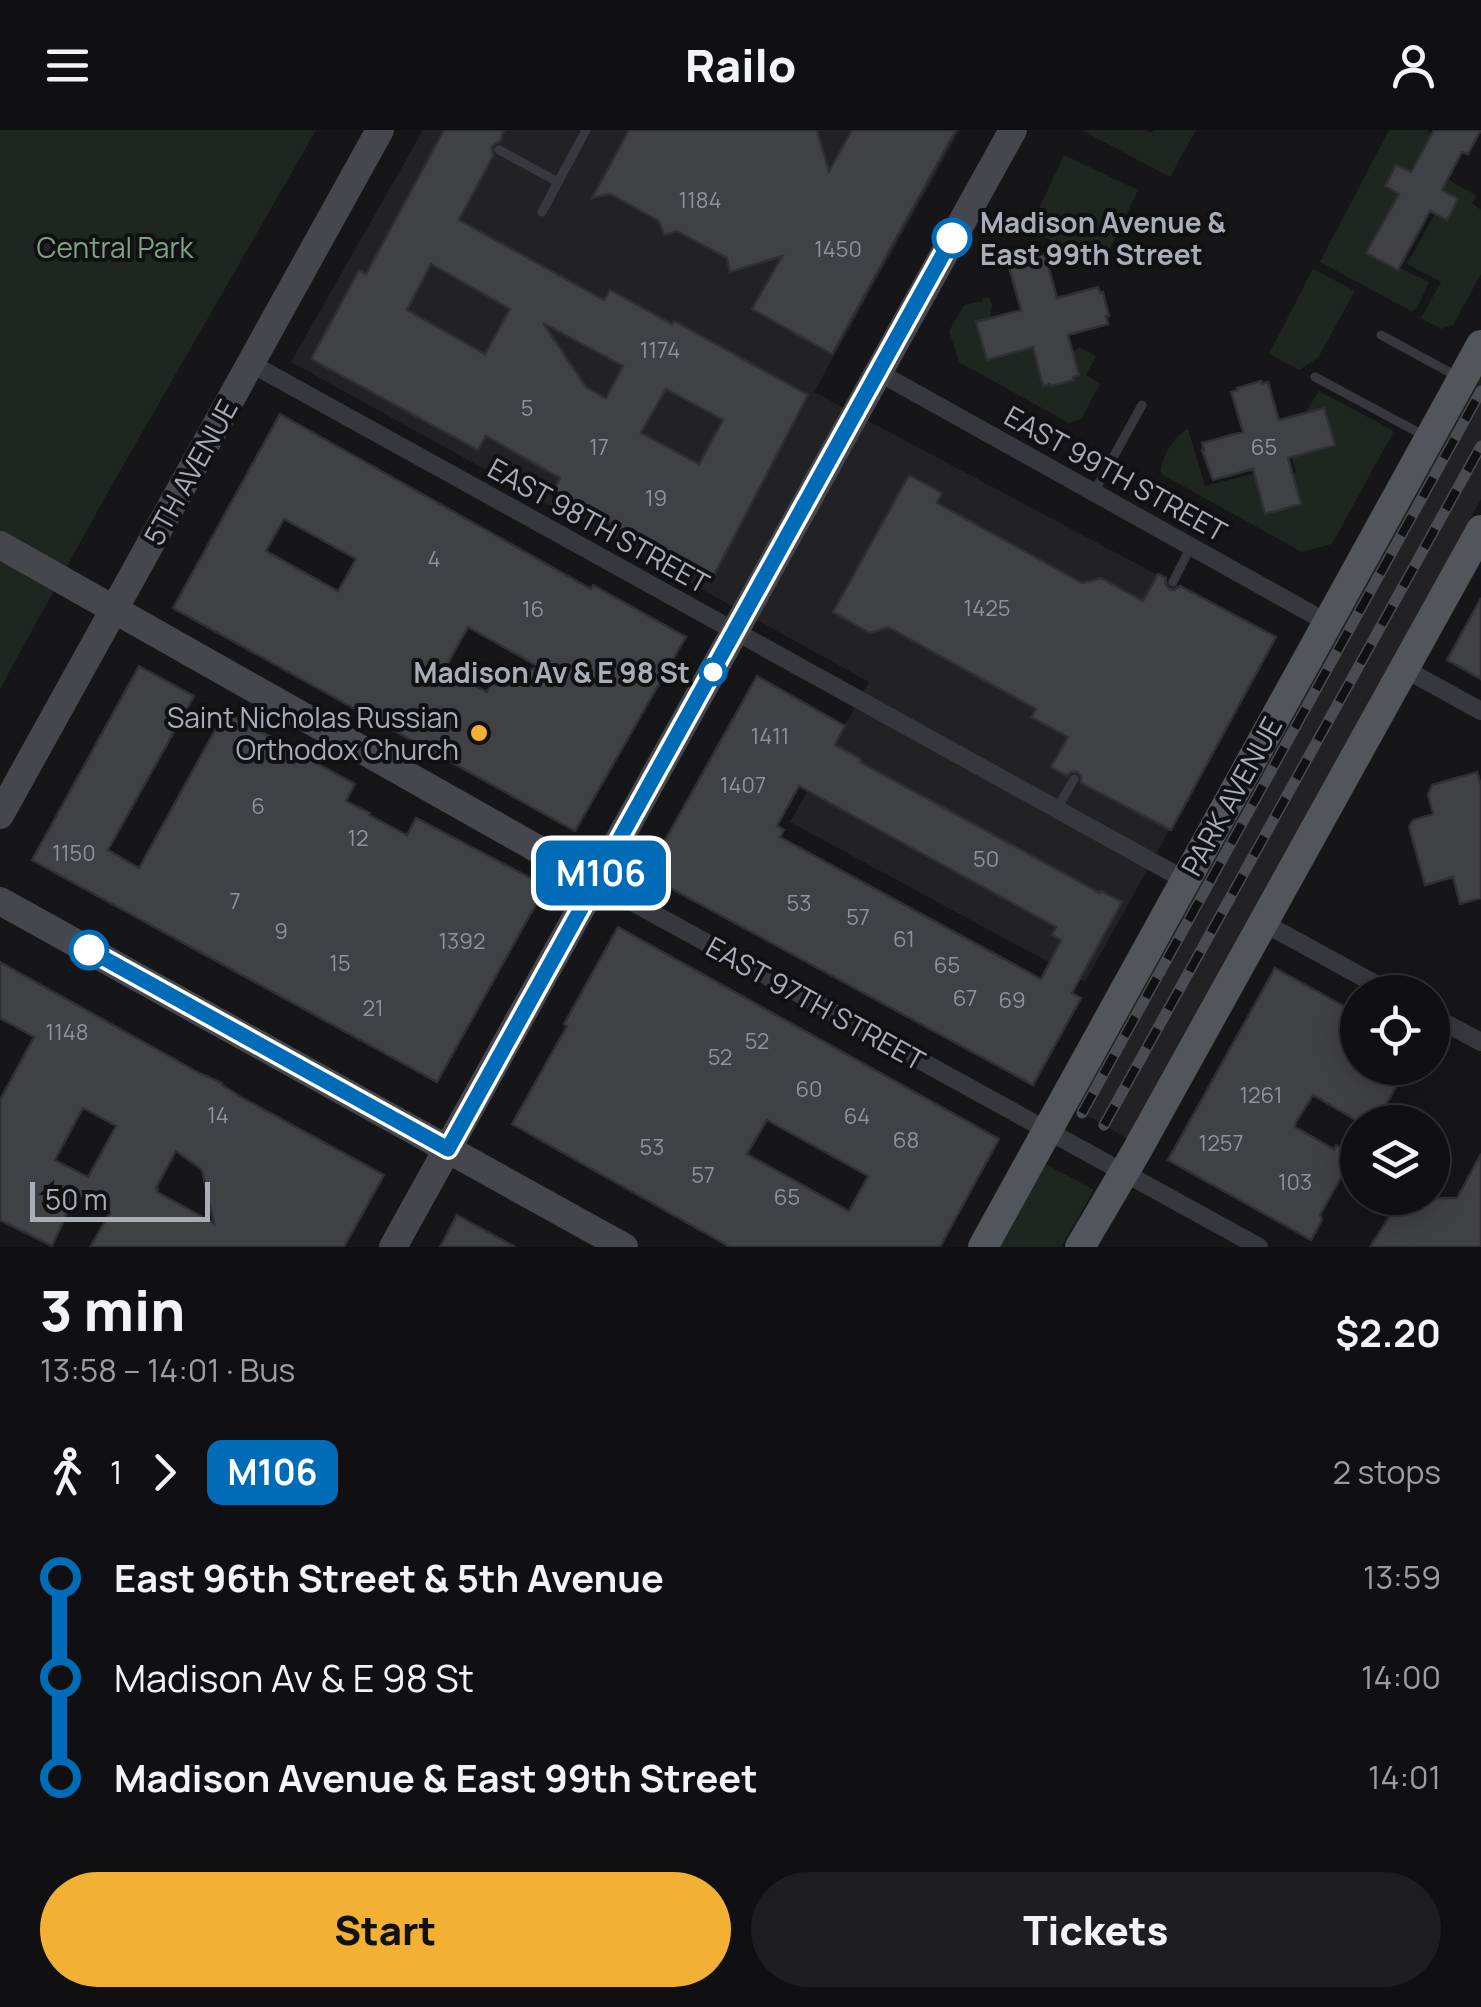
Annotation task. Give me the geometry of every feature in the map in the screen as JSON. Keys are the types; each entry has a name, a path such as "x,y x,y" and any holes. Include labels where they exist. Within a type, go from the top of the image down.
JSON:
{"main road":[{"name":"5TH AVENUE","path":"0,815 380,130"},
{"path":"393,1247 1013,130"},
{"name":"PARK AVENUE","path":"983,1247 1481,345"},
{"path":"1080,1247 1481,530"},
{"name":"EAST 97TH STREET","path":"0,545 596,882"},
{"path":"0,902 624,1247"}],"street":[{"name":"EAST 98TH STREET","path":"250,363 1185,880"},
{"name":"EAST 99TH STREET","path":"878,372 1328,622"},
{"path":"1404,668 1481,711"},
{"name":"EAST 97TH STREET","path":"596,882 1259,1247"},
{"path":"1262,922 1359,975"},
{"path":"1450,1026 1481,1042"}],"lane":[{"path":"542,212 586,130"},
{"path":"499,150 558,182"},
{"path":"1381,334 1462,379"},
{"path":"1315,377 1430,439"},
{"path":"1094,492 1142,405"},
{"path":"1173,582 1191,546"},
{"path":"1057,809 1074,779"}],"shaded area":[{"path":"423,130 960,130 814,392 1276,638 1085,982 790,822 869,682 291,362"},
{"path":"1481,365 1481,499 1128,1139 1069,1105"}],"green space":[{"name":"Central Park","path":"0,130 316,130 0,689"},
{"path":"1081,130 1151,133 1196,130 1170,177"},
{"path":"1389,130 1427,130 1432,134 1411,172 1396,165 1385,186 1399,194 1367,252 1429,282 1417,308 1411,311 1320,262"},
{"path":"1064,155 1138,190 1103,264 1029,230"},
{"path":"1447,179 1477,196 1472,203 1481,210 1481,274 1453,325 1441,329 1421,318 1441,282 1407,264 1435,214 1447,220 1458,199 1442,190"},
{"path":"1313,269 1355,291 1318,358 1299,370 1269,354"},
{"path":"989,297 990,319 977,323 987,360 1033,343 1050,384 1079,375 1073,352 1079,347 1096,356 1086,375 1100,384 1081,419 1069,423 959,362 949,331 964,305"},
{"path":"1319,391 1394,431 1332,544 1302,552 1161,474 1169,448 1188,429 1205,486 1256,473 1265,513 1301,504 1292,458 1306,452 1305,413"},
{"path":"1042,1162 1094,1190 1061,1247 999,1247"}],"building":[{"path":"444,130 504,130 500,142 492,147 493,156 459,220 604,300 610,290 808,395 712,579 553,491 560,478 486,436 478,450 311,359 359,270 366,274","holes":["431,264 510,309 485,354 407,310","543,323 623,366 606,398 586,387","666,389 723,420 699,464 641,433"]},
{"path":"629,130 817,130 829,171 852,130 956,130 832,354 752,309 782,256 730,272 727,258 677,231 664,235 659,221 610,194 592,198"},
{"path":"1434,130 1481,130 1468,154 1462,152 1442,190 1458,199 1447,220 1430,211 1398,270 1366,253 1399,194 1385,186 1396,165 1411,172"},
{"path":"1045,254 1057,298 1098,287 1109,316 1108,324 1068,335 1079,375 1051,386 1043,386 1033,347 987,360 976,322 1021,310 1008,264"},
{"path":"1268,382 1279,420 1324,408 1335,445 1288,458 1301,504 1265,514 1253,469 1213,480 1202,450 1202,443 1243,432 1231,392"},
{"path":"280,414 591,589 593,585 686,637 575,831 173,608","holes":["284,519 356,559 338,591 266,551","468,627 539,667 492,682 487,692 445,669"]},
{"path":"909,475 942,493 937,503 1082,583 1101,578 1143,601 1158,574 1166,578 1169,589 1180,586 1276,637 1171,830 1081,783 1077,772 1067,776 1051,767 1068,737 1031,717 1036,709 888,627 870,633 833,612"},
{"path":"1481,598 1481,679 1447,660"},
{"path":"139,666 194,696 108,850 139,868 225,712 273,738 270,743 355,784 346,801 369,815 407,835 416,818 546,886 437,1082 32,860"},
{"path":"757,676 845,726 835,745 861,759 860,762 1122,902 1072,993 1081,998 1033,1085 650,877 650,867","holes":["799,786 1056,927 1052,935 1061,940 1041,979 780,837 784,830 777,826"]},
{"path":"1477,772 1481,785 1481,898 1460,904 1453,877 1425,885 1409,827 1413,820 1433,814 1428,795 1432,785"},
{"path":"618,927 999,1139 940,1247 730,1247 512,1124 567,1026 564,1024","holes":["767,1120 868,1176 849,1211 747,1154"]},
{"path":"0,962 384,1175 344,1247 90,1247 110,1213 76,1194 52,1246 0,1220 0,1100 34,1037 0,1018","holes":["83,1108 116,1126 88,1177 55,1160","176,1151 202,1170 214,1223 157,1192"]},
{"path":"1275,968 1340,1004 1340,1085 1397,1085 1386,1105 1340,1105 1340,1111 1313,1095 1296,1122 1295,1127 1334,1149 1336,1145 1340,1147 1340,1179 1311,1240 1168,1160"},
{"path":"1481,1154 1481,1247 1370,1247 1390,1215 1450,1215 1450,1198 1457,1198"},
{"path":"457,1215 515,1247 440,1247"}],"railway":[{"path":"1082,1113 1481,391"},
{"path":"1104,1125 1481,446"}],"bus line":[{"name":"M106","path":"89,950 448,1149 952,238"}],"place":[{"name":"Madison Avenue & East 99th Street","path":"952,238"},
{"name":"Madison Av & E 98 St","path":"713,672"},
{"name":"Saint Nicholas Russian Orthodox Church","path":"479,733"}]}
